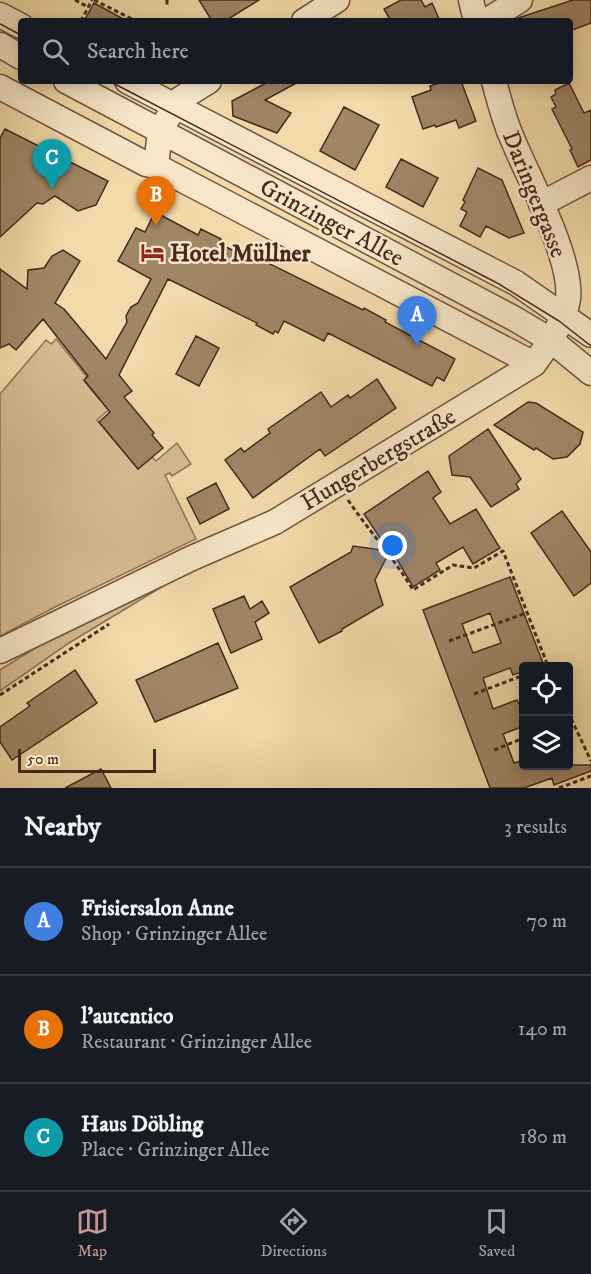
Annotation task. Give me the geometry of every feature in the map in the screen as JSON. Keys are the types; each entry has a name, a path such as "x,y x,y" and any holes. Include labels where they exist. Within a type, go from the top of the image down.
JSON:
{"street":[{"path":"309,18 338,0"},
{"path":"471,0 475,18"},
{"path":"491,18 520,0"},
{"path":"0,15 18,24"},
{"path":"0,45 18,55"},
{"name":"Grinzinger Allee","path":"72,84 505,314 552,341 591,373"},
{"path":"133,84 500,274 591,318"},
{"path":"156,166 160,131 180,99 204,84"},
{"name":"Daringergasse","path":"495,84 510,136 541,204 560,253 568,285 565,307 552,341"},
{"name":"Grinzinger Allee","path":"0,87 534,363"},
{"path":"541,204 591,178"},
{"path":"565,307 591,335"},
{"name":"Hungerbergstraße","path":"0,651 192,558 274,522 534,363 552,341"}],"path":[{"path":"75,0 88,7"},
{"path":"82,18 93,0 130,18"},
{"path":"167,0 167,7"},
{"path":"337,484 376,540 395,560 413,590 453,565 474,568 503,552 545,662"},
{"path":"449,641 526,613"},
{"path":"0,695 109,623"},
{"path":"474,694 519,677"},
{"path":"573,726 591,761"},
{"path":"494,750 519,740"},
{"path":"560,788 591,776"}],"shaded area":[{"path":"56,339 87,377 84,381 99,399 113,406 97,420 138,469 152,457 156,461 177,443 191,464 172,476 170,473 165,475 196,539 0,636 0,394 46,340 51,344"},
{"path":"173,580 69,643 0,691 0,670 48,640"}],"building":[{"path":"199,0 259,0 230,18 210,18"},
{"path":"401,0 421,0 425,7 432,3 439,18 389,18 384,9"},
{"path":"573,0 591,0 591,23 573,30 573,18 518,18"},
{"path":"94,3 122,18 86,18"},
{"path":"264,84 294,84 265,100 291,113 277,133 233,116 232,101"},
{"path":"462,84 476,121 459,128 456,120 423,129 412,97 431,90 430,86"},
{"path":"570,84 584,113 591,110 591,160 578,167 570,150 572,149 552,109 556,107 551,97 556,94 555,90"},
{"path":"344,107 379,125 355,170 320,151"},
{"path":"5,129 108,181 96,205 78,211 55,196 43,204 37,203 0,237 0,138"},
{"path":"401,159 438,178 423,207 386,187"},
{"path":"478,168 502,180 524,233 509,238 486,226 480,237 460,226 467,212 461,209 465,202 463,200"},
{"path":"155,212 198,235 201,229 221,239 218,243 244,256 246,252 363,310 364,308 386,320 385,322 455,359 444,381 437,377 432,386 328,333 324,341 284,321 278,333 275,331 273,334 256,325 257,323 168,279 119,375 132,391 124,397 154,433 152,435 163,448 138,469 99,422 110,412 84,380 88,376 43,319 16,350 9,344 0,348 0,269 27,289 28,270 44,268 52,256 63,250 80,261 55,303 64,309 106,359 127,322 126,316 131,307 138,303 151,279 118,261 136,228 145,232"},
{"path":"196,336 219,348 199,386 176,374"},
{"path":"377,379 396,408 325,456 320,449 253,498 225,460 241,448 244,452 270,433 268,429 321,392 331,407 348,395 350,398"},
{"path":"528,402 536,403 583,432 580,444 567,457 553,459 494,425"},
{"path":"488,429 521,479 516,484 519,489 491,507 470,477 452,475 449,456"},
{"path":"428,471 441,492 433,498 450,524 476,509 500,548 473,564 463,547 436,563 440,570 413,587 391,549 375,580 383,605 319,643 290,587 351,552 353,546 389,551 364,514"},
{"path":"216,483 229,509 200,524 187,498"},
{"path":"562,511 591,552 591,583 574,596 531,533"},
{"path":"510,577 543,662 519,662 519,673 513,675 510,668 483,678 493,709 517,700 519,704 519,728 503,734 514,763 519,762 519,770 573,770 573,765 591,765 591,771 554,785 552,778 524,788 490,788 423,610","holes":["490,613 501,643 473,653 462,624"]},
{"path":"244,596 250,609 262,601 269,613 255,622 262,639 231,653 213,609"},
{"path":"218,643 238,688 155,722 136,680"},
{"path":"75,670 97,703 12,760 0,742 0,727 30,706 27,703"},
{"path":"101,769 111,788 65,788"}],"tram line":[{"path":"0,24 18,33"},
{"path":"115,84 499,284 559,321 591,346"}],"place":[{"name":"Haus Döbling","path":"52,189"},
{"name":"l'autentico","path":"156,226"},
{"name":"Hotel Müllner","path":"152,253"},
{"name":"Frisiersalon Anne","path":"417,346"}]}
